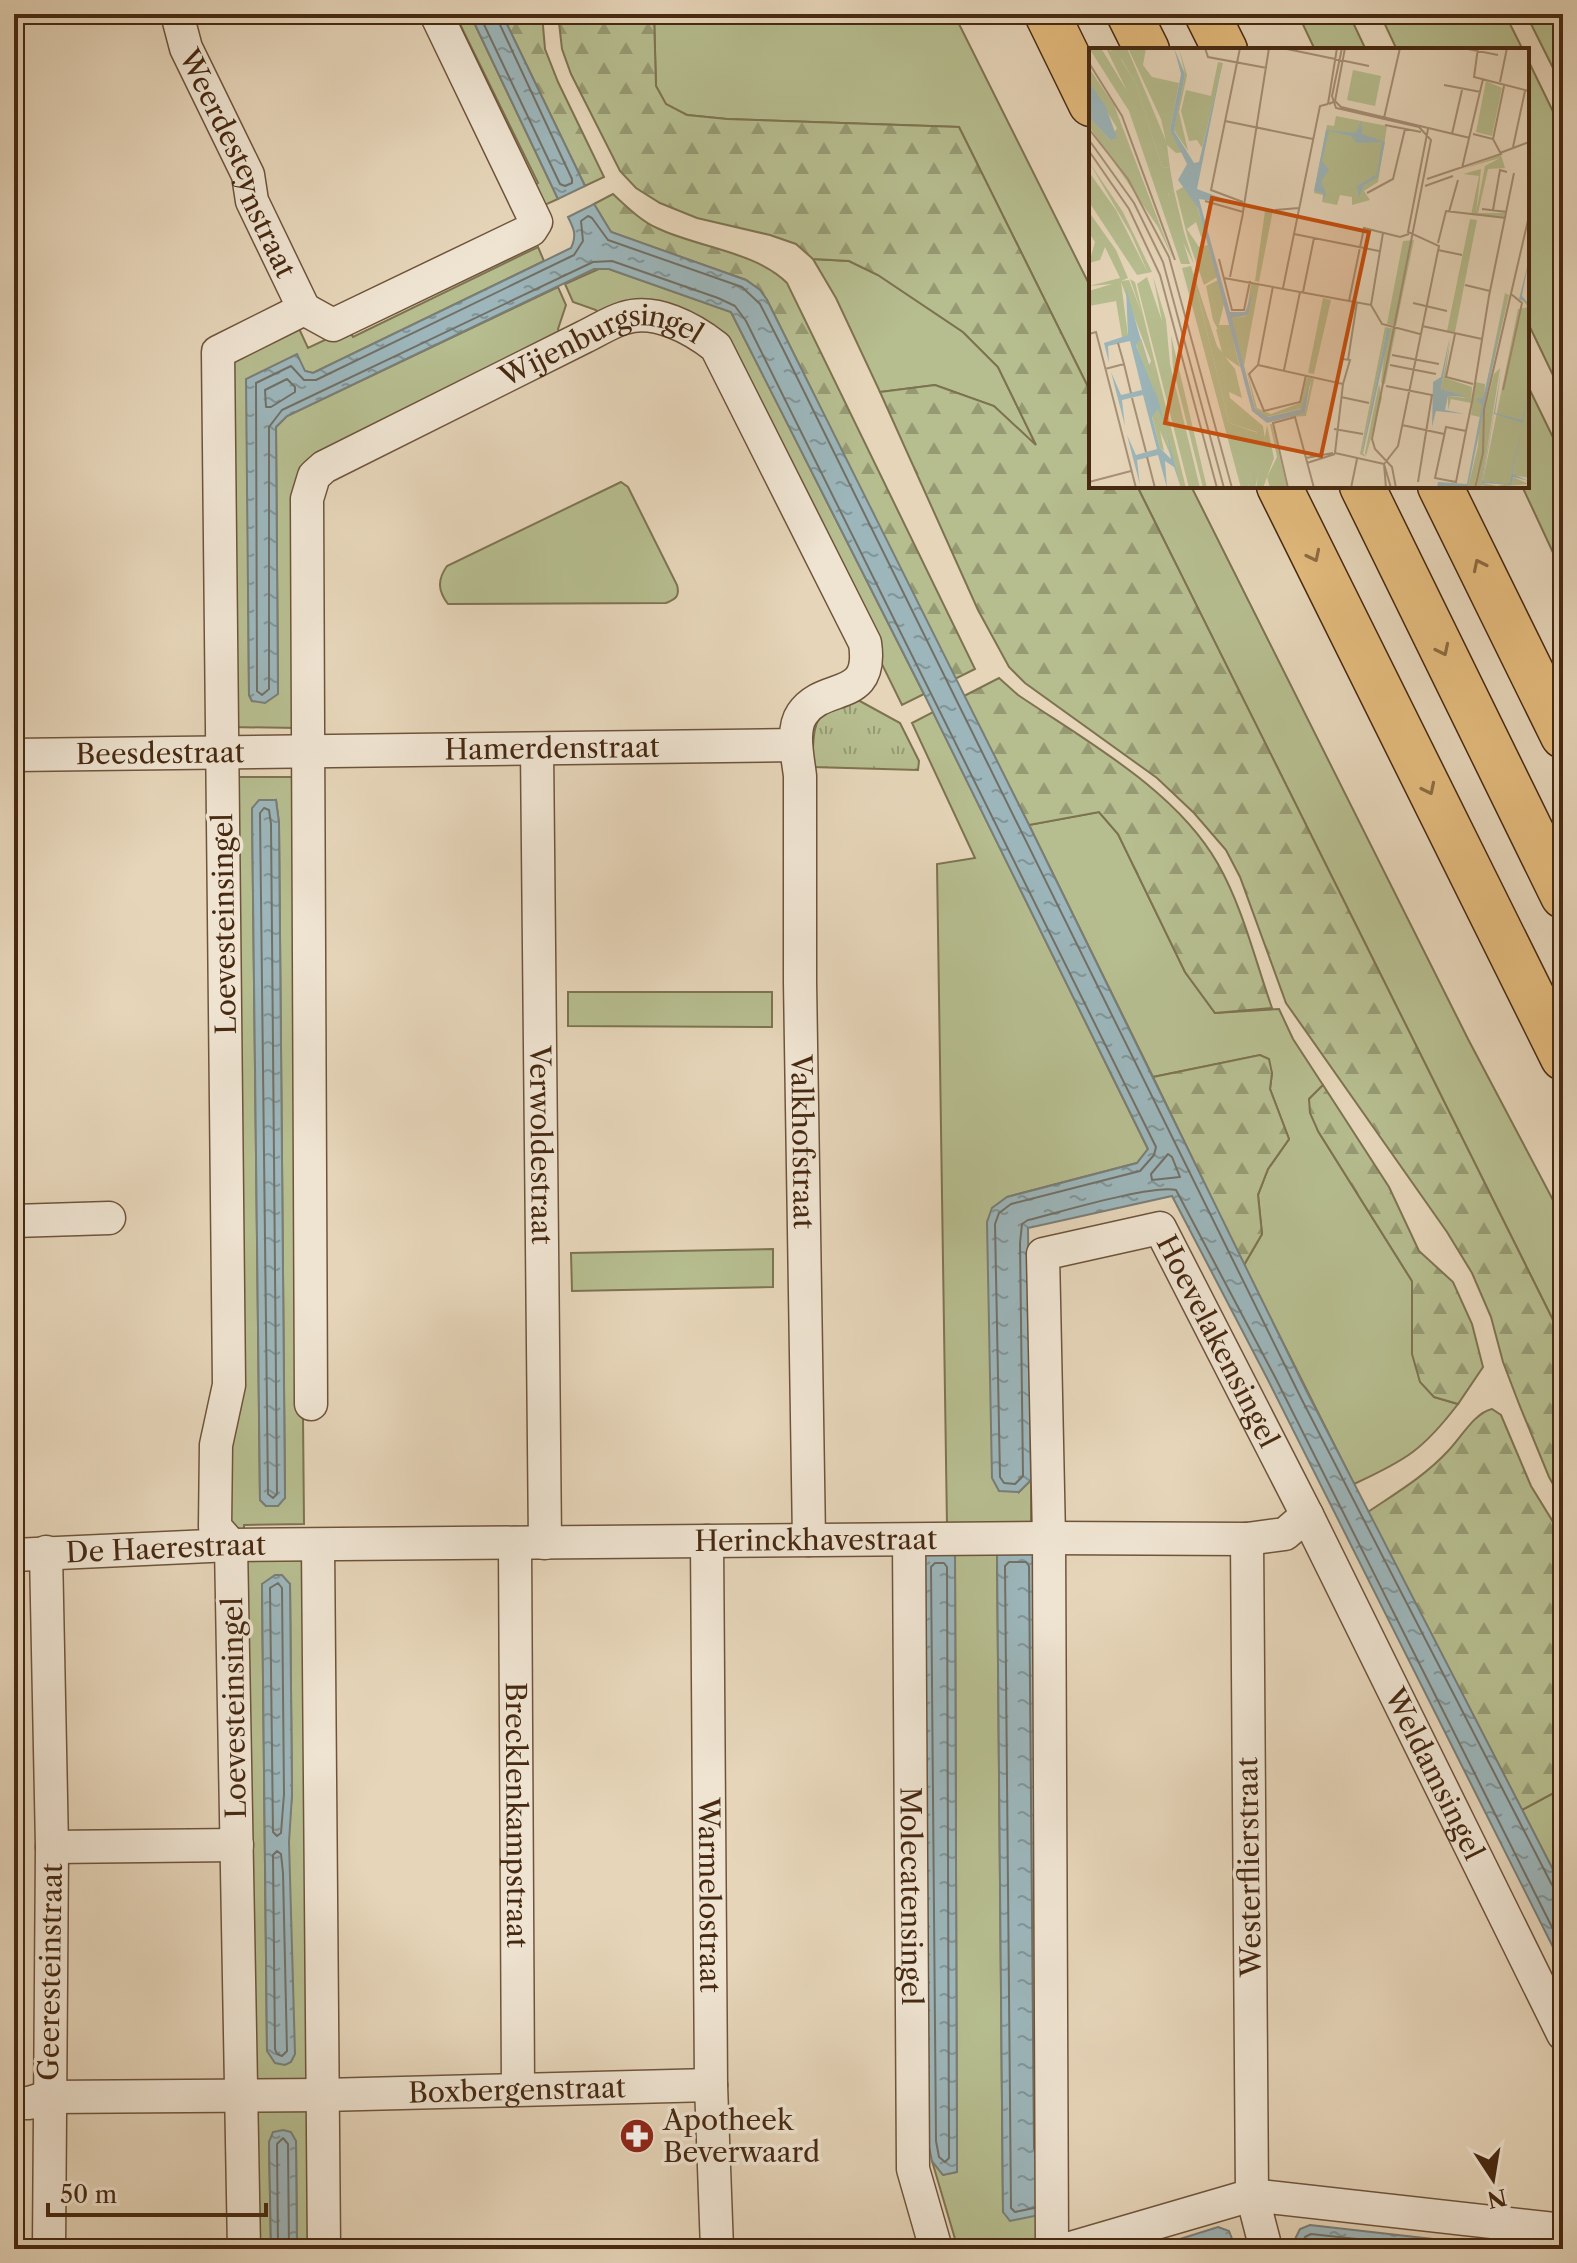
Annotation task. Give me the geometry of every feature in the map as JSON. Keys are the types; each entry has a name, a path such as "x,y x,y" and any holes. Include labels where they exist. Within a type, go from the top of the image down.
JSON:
{"highway":[{"path":"1047,14 1089,100"},
{"path":"1129,14 1146,48"},
{"path":"1207,14 1224,48"},
{"path":"1280,488 1563,1058"},
{"path":"1363,488 1563,896"},
{"path":"1441,488 1563,736"}],"street":[{"name":"Weerdesteynstraat","path":"177,14 186,48 248,175 252,201 304,309"},
{"path":"304,309 333,325 531,230 536,222 436,14"},
{"name":"Loevesteinsingel","path":"244,2249 241,2095 222,1846 231,1545 215,1527 216,1445 229,1385 218,352 304,309"},
{"name":"Wijenburgsingel","path":"307,751 307,499 314,476 324,467 584,337 624,318 647,314 696,331 716,347 865,643 868,662 862,677 850,687 814,703 801,715 796,745"},
{"name":"Hamerdenstraat","path":"307,751 796,745"},
{"name":"Valkhofstraat","path":"796,745 800,776 800,982 809,1540"},
{"name":"Verwoldestraat","path":"530,1543 537,749"},
{"path":"307,751 311,1404"},
{"name":"Beesdestraat","path":"14,755 307,751"},
{"path":"14,1221 109,1218"},
{"name":"Hoevelakensingel","path":"1049,1538 1043,1254 1160,1228 1307,1515"},
{"name":"Herinckhavestraat","path":"318,1545 1247,1539 1285,1534 1307,1515"},
{"name":"Weldamsingel","path":"1307,1515 1563,2034"},
{"path":"1049,1538 1052,2249"},
{"name":"Westerflierstraat","path":"1247,1539 1252,2195 1266,2249"},
{"name":"Molecatensingel","path":"909,1540 913,2169 936,2249"},
{"name":"Warmelostraat","path":"707,1541 711,2085 717,2249"},
{"name":"Brecklenkampstraat","path":"518,2088 530,1543"},
{"name":"De Haerestraat","path":"14,1555 231,1545 318,1545"},
{"path":"318,1545 327,1834 324,2249"},
{"name":"Geeresteinstraat","path":"46,1552 52,1847 49,2249"},
{"name":"Geeresteinstraat","path":"52,1847 222,1846"},
{"name":"Boxbergenstraat","path":"14,2103 29,2103 48,2097 323,2095 711,2085"},
{"path":"1067,2249 1252,2195 1563,2230"}],"green space":[{"path":"455,14 470,14 558,199 538,208 530,188 538,183"},
{"path":"502,14 542,14 545,49 604,177 585,186"},
{"path":"558,14 654,14 656,86 666,104 687,115 959,127 1089,389 1089,488 1138,488 1563,1340 1563,1502 1549,1477 1519,1404 1491,1317 1472,1273 1447,1232 1286,1003 1240,877 1226,850 1194,813 1157,778 1025,683 1009,667 978,610 880,392 935,385 994,406 1036,445 998,367 963,332 878,275 849,261 813,259 796,244 770,235 697,218 660,203 636,188 620,171 571,74 562,49"},
{"path":"654,14 954,14 1089,284 1089,389 959,127 687,115 666,105 656,86"},
{"path":"1298,14 1349,14 1365,48 1314,48"},
{"path":"1380,14 1505,14 1522,48 1396,48"},
{"path":"1526,14 1563,14 1563,88"},
{"path":"1529,62 1563,132 1563,396 1529,325"},
{"path":"613,194 651,225 760,264 787,283 975,669 955,679 760,290 746,280 611,232 594,204"},
{"path":"538,247 544,261 313,373 305,371 247,379 249,695 252,701 278,693 276,427 287,416 558,287 566,305 558,329 562,339 307,464 297,728 231,727 228,356 296,322 308,348 348,329 353,337"},
{"path":"813,259 849,261 878,275 963,332 998,367 1037,447 994,406 935,385 880,392 836,298"},
{"path":"601,268 731,312 924,694 902,705 720,334 601,319 596,310 573,302 565,284"},
{"path":"1529,388 1563,458 1563,574 1523,488 1529,488"},
{"path":"621,482 628,487 677,585 676,597 672,600 666,603 448,604 440,581 447,566"},
{"path":"1138,488 1192,488 1468,1039 1563,1219 1563,1340"},
{"path":"999,678 1018,695 1128,769 1179,813 1200,837 1235,898 1272,1008 1215,1013 1185,972 1118,834 1099,812 1029,825 964,696"},
{"path":"858,700 900,723 919,761 918,770 812,767 815,729 821,716 833,707"},
{"path":"933,712 1148,1149 1137,1163 1007,1197 1019,1492 1031,1480 1031,1526 947,1526 937,864 975,858 912,723"},
{"path":"232,777 297,777 304,1524 244,1525 244,1529 225,1529","holes":["276,800 279,823 285,1498 266,1506 260,1500 252,809"]},
{"path":"1099,812 1118,834 1185,972 1215,1013 1279,1009 1293,1039 1323,1085 1309,1099 1318,1131 1412,1281 1412,1353 1434,1397 1458,1404 1434,1433 1412,1452 1354,1484 1244,1265 1262,1234 1258,1195 1268,1169 1289,1139 1270,1089 1272,1073 1260,1055 1153,1077 1029,825"},
{"path":"568,992 772,992 772,1027 568,1026"},
{"path":"1260,1055 1269,1059 1272,1073 1270,1089 1289,1139 1268,1169 1258,1195 1262,1234 1244,1265 1153,1077"},
{"path":"1323,1085 1389,1187 1419,1251 1453,1282 1472,1324 1483,1367 1458,1404 1434,1397 1420,1382 1412,1354 1412,1281 1318,1131 1310,1113 1309,1099"},
{"path":"773,1249 773,1287 572,1291 571,1253"},
{"path":"1492,1409 1501,1415 1531,1486 1563,1538 1563,1788 1522,1810 1368,1512 1430,1468 1474,1421"},
{"path":"997,1553 1003,2212 1044,2214 1044,2249 958,2249 932,2161 943,2175 957,2172 955,1554"},
{"path":"244,1559 309,1559 314,2079 249,2079","holes":["262,1584 290,1584 292,1795 267,2051"]},
{"path":"16,1577 19,1695 14,1695"},
{"path":"1563,1788 1563,1885 1561,1886 1522,1810"},
{"path":"314,2108 315,2249 297,2249 296,2141 269,2142 271,2249 253,2249 251,2109"}],"water":[{"path":"470,14 502,14 585,186 558,199"},
{"path":"594,204 611,232 746,280 760,290 767,300 1308,1394 1563,1889 1563,1967 1172,1196 1028,1228 1031,1480 1019,1492 999,1491 992,1478 987,1222 992,1208 1007,1197 1137,1163 1148,1149 924,694 731,312 609,269 594,269 287,416 276,427 278,694 265,703 252,701 249,695 246,379 297,354 305,371 313,373 571,248 574,232 568,217"},
{"path":"259,800 276,800 279,823 285,1498 278,1506 266,1506 260,1500 252,808"},
{"path":"955,1554 957,2172 943,2175 932,2161 928,2142 923,1555"},
{"path":"997,1554 1037,1554 1044,2214 1010,2221 1003,2212"},
{"path":"275,1575 282,1575 290,1584 292,1795 289,1842 295,2054 291,2062 285,2065 275,2063 267,2051 262,1584"},
{"path":"273,2132 291,2132 296,2141 297,2249 271,2249 269,2142"},
{"path":"1310,2225 1521,2249 1295,2249 1294,2241 1300,2229"},
{"path":"1218,2227 1229,2231 1236,2249 1148,2249"}],"place":[{"name":"Apotheek Beverwaard","path":"637,2136"}]}
